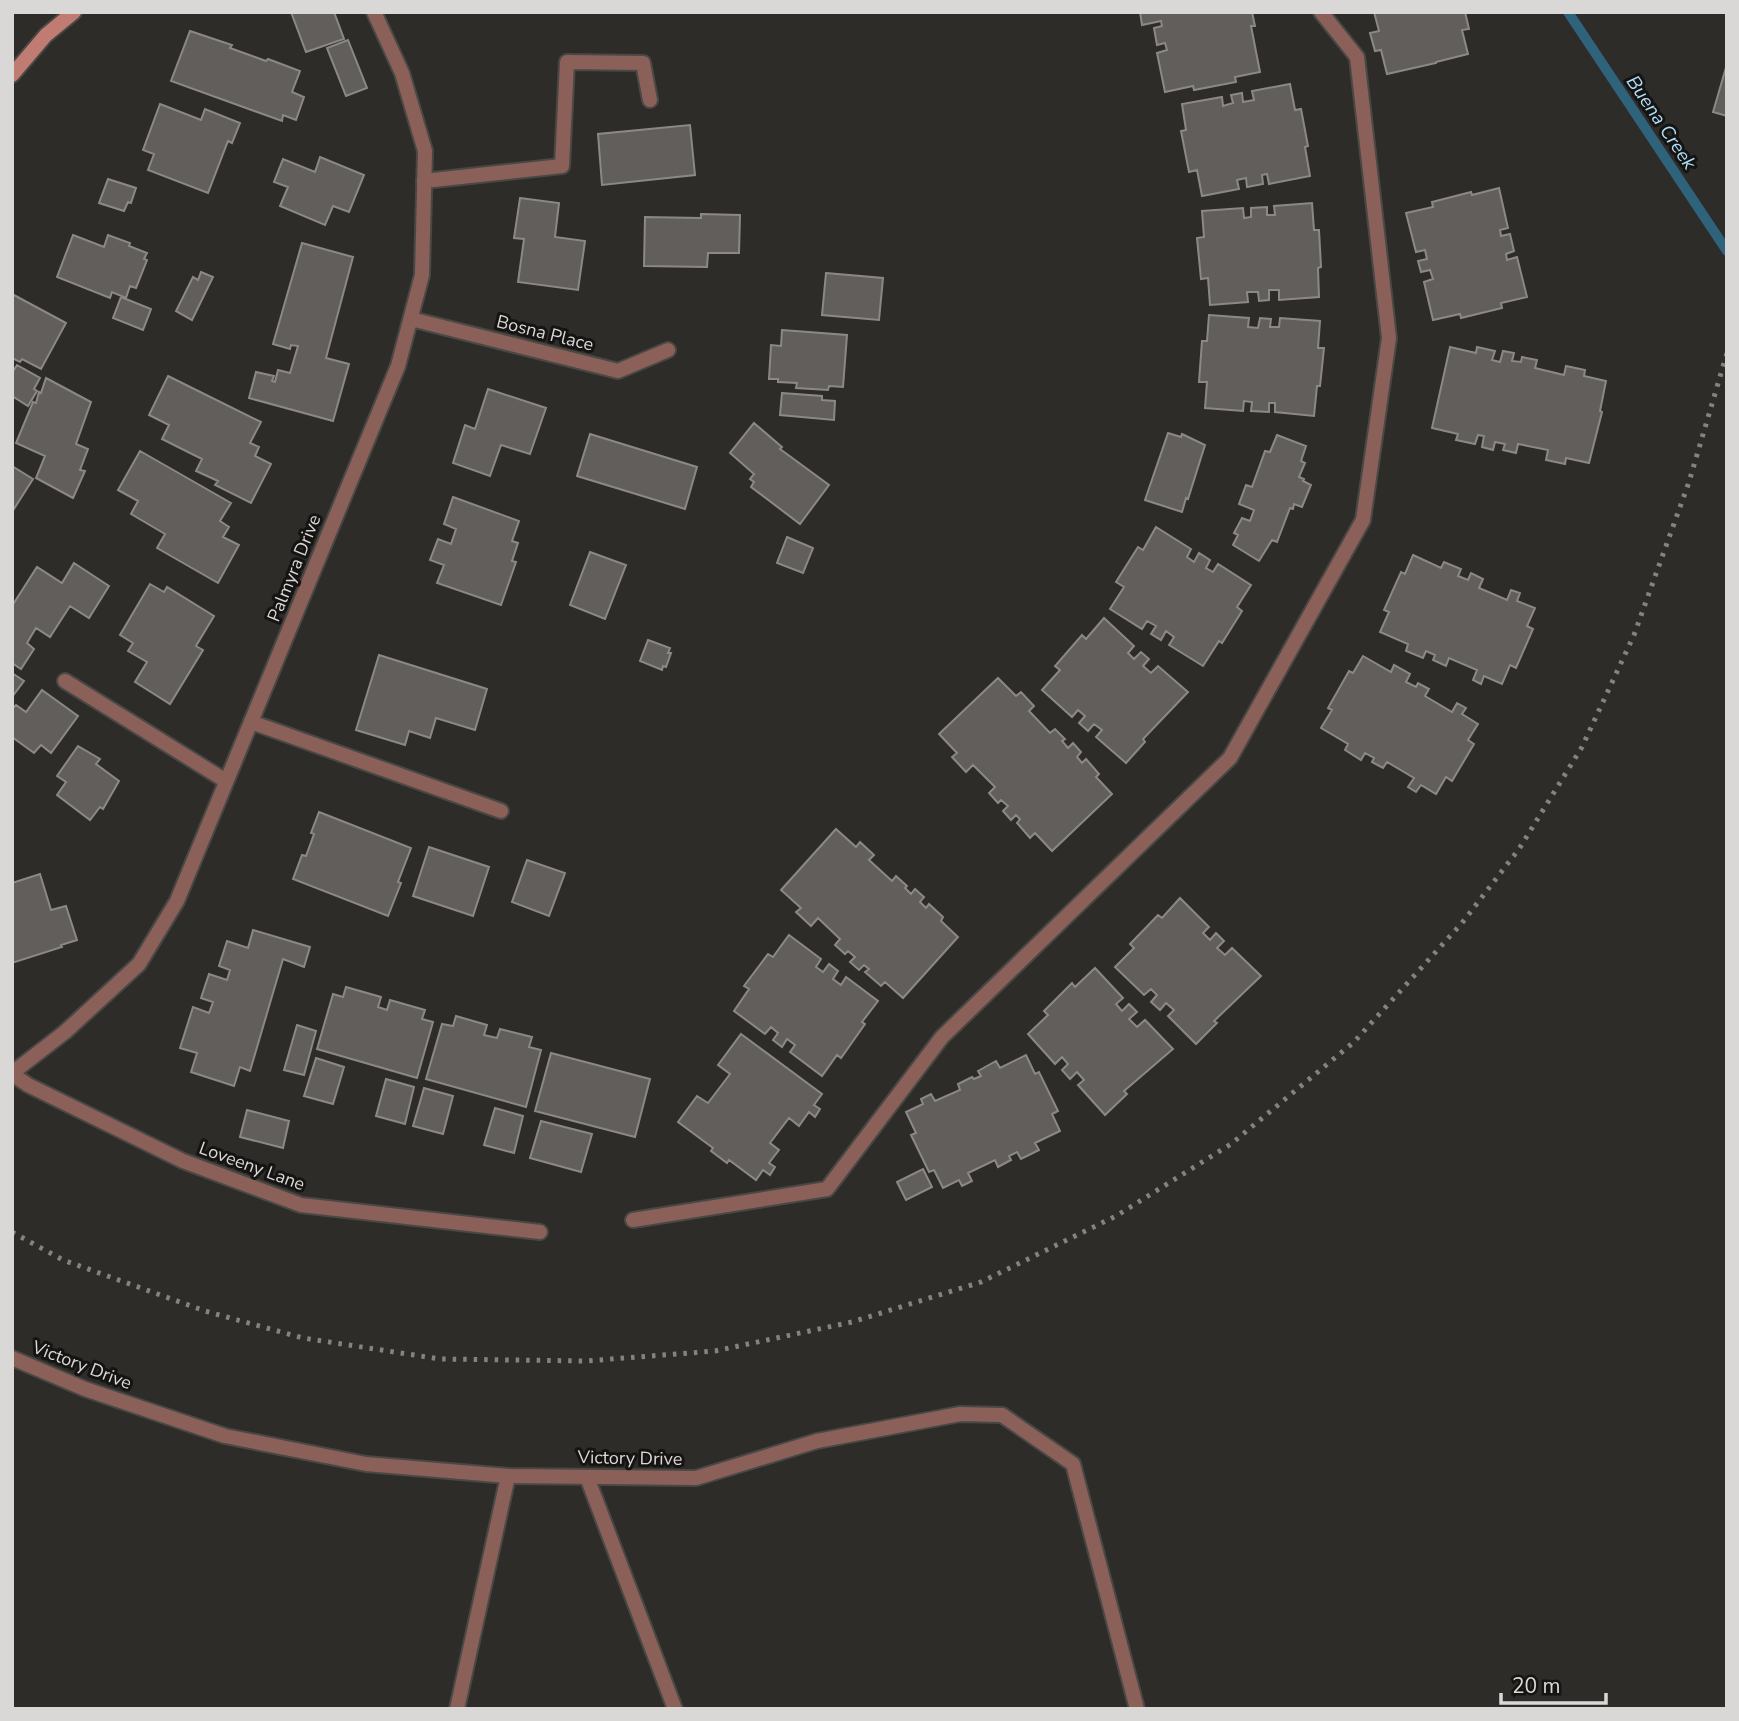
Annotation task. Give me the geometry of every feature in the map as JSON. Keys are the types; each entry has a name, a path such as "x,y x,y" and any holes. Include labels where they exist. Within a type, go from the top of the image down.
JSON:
{"street":[{"name":"Palmyra Drive","path":"12,1073 65,1032 139,964 177,901 398,366 422,275 425,151 402,74 374,12"},
{"path":"633,1220 827,1189 942,1037 1230,758 1363,520 1389,338 1357,57 1321,12"},
{"path":"12,75 65,14"},
{"path":"424,181 562,166 567,62 643,63 650,100"},
{"name":"Bosna Place","path":"411,319 618,370 668,350"},
{"path":"65,681 226,781"},
{"path":"251,722 501,811"},
{"name":"Loveeny Lane","path":"12,1073 28,1085 183,1161 301,1205 540,1232"},
{"name":"Victory Drive","path":"12,1357 85,1389 225,1436 366,1464 508,1476 696,1478 817,1441 960,1414 1002,1415 1073,1464 1137,1709"},
{"path":"457,1709 508,1476"},
{"path":"587,1477 675,1709"}],"building":[{"path":"291,12 334,12 344,39 306,52"},
{"path":"1140,12 1252,12 1255,26 1251,26 1260,72 1235,77 1236,82 1165,92 1157,53 1167,50 1165,43 1157,45 1154,28 1162,26 1161,21 1142,25"},
{"path":"1374,12 1465,12 1469,29 1462,30 1468,54 1387,74 1381,50 1375,51 1370,33 1379,31"},
{"path":"190,31 232,45 230,48 300,71 292,92 304,97 296,120 283,115 282,121 171,81"},
{"path":"348,40 367,88 346,96 327,48"},
{"path":"1727,64 1727,116 1713,112"},
{"path":"1290,84 1295,110 1301,109 1310,176 1269,184 1267,174 1262,175 1263,184 1247,187 1246,178 1237,180 1239,189 1202,196 1197,170 1189,172 1181,131 1186,130 1182,104 1222,97 1223,106 1233,103 1231,95 1242,93 1243,102 1254,100 1252,91"},
{"path":"160,104 201,120 205,109 240,123 232,143 228,141 208,193 148,170 154,154 143,150"},
{"path":"690,125 695,175 602,185 598,134"},
{"path":"320,157 364,175 349,212 333,206 325,225 280,206 288,187 274,182 283,159 315,172"},
{"path":"108,179 136,188 131,203 128,202 124,211 99,203"},
{"path":"1499,188 1508,228 1500,230 1501,236 1510,234 1514,251 1506,254 1507,260 1517,257 1527,297 1501,303 1502,308 1461,318 1460,314 1433,320 1424,282 1433,279 1430,270 1421,272 1418,261 1427,259 1425,250 1416,252 1406,213 1433,207 1432,202"},
{"path":"520,198 559,203 555,237 585,241 578,290 518,282 524,239 514,238"},
{"path":"1312,203 1314,230 1319,230 1319,297 1279,300 1279,290 1269,290 1269,300 1259,301 1258,292 1247,292 1248,302 1210,305 1208,278 1201,279 1197,238 1204,237 1202,211 1243,208 1244,218 1251,217 1251,208 1267,207 1267,215 1275,215 1274,206"},
{"path":"701,214 740,215 739,253 708,253 707,267 644,266 645,217 701,218"},
{"path":"73,235 104,247 108,235 147,253 136,288 130,286 126,298 112,292 110,298 57,277"},
{"path":"302,243 353,257 326,358 349,364 333,421 249,398 256,372 274,376 272,381 275,382 278,370 290,373 298,346 291,345 290,349 273,344"},
{"path":"201,272 213,277 192,320 176,311 193,277 198,280"},
{"path":"826,273 883,278 879,320 822,315"},
{"path":"12,294 66,323 41,369 22,359 20,362 12,358"},
{"path":"121,297 151,309 143,330 113,318"},
{"path":"1209,315 1249,318 1248,327 1258,328 1260,318 1271,319 1270,327 1279,327 1280,318 1320,321 1318,348 1324,348 1314,416 1275,412 1275,403 1269,403 1269,412 1251,411 1252,402 1244,401 1243,411 1205,408 1207,382 1199,382 1202,341 1207,341"},
{"path":"782,330 847,335 843,387 829,386 828,390 796,388 797,383 769,379 771,345 781,346"},
{"path":"1450,347 1476,353 1477,347 1495,351 1492,360 1500,362 1503,351 1514,353 1512,361 1521,362 1522,357 1537,360 1535,368 1564,375 1566,366 1585,370 1584,376 1606,381 1600,411 1602,412 1589,463 1566,458 1565,464 1546,460 1548,450 1518,444 1516,453 1503,450 1505,444 1495,442 1493,450 1482,447 1484,436 1478,435 1475,444 1456,440 1458,434 1432,428"},
{"path":"17,365 40,378 34,389 37,391 28,406 12,396 12,373"},
{"path":"168,376 261,422 250,443 259,447 255,456 271,464 251,503 215,485 218,481 196,471 202,459 162,439 169,425 149,415"},
{"path":"46,378 91,402 76,444 88,449 80,470 85,471 73,498 36,478 45,456 16,443"},
{"path":"488,389 546,408 530,454 501,445 490,476 453,463 465,425 475,429"},
{"path":"782,393 822,396 822,400 835,401 834,420 780,415"},
{"path":"754,423 782,447 780,449 829,485 800,524 751,487 754,482 750,479 754,474 730,453"},
{"path":"1168,433 1181,437 1182,434 1205,445 1182,512 1145,500"},
{"path":"590,434 697,467 685,509 577,476"},
{"path":"1277,435 1306,446 1301,461 1305,463 1299,477 1311,485 1302,507 1294,504 1293,509 1290,508 1277,542 1272,540 1259,561 1233,545 1238,535 1234,533 1242,518 1250,521 1254,510 1239,504 1246,485 1252,487 1265,451 1270,452"},
{"path":"140,451 231,503 220,521 229,527 223,537 239,545 218,583 157,548 165,534 131,514 138,501 118,490"},
{"path":"12,466 33,479 12,512"},
{"path":"453,497 519,521 512,541 518,543 512,561 516,562 501,605 437,583 444,565 430,560 438,539 451,544 456,529 444,524"},
{"path":"1156,527 1191,549 1187,557 1194,562 1199,553 1210,560 1206,568 1213,572 1218,564 1251,585 1237,607 1242,611 1222,643 1219,641 1203,666 1169,645 1174,637 1166,631 1161,640 1151,634 1156,626 1147,621 1142,629 1110,609 1124,587 1116,582 1138,547 1143,550"},
{"path":"787,537 813,548 803,573 777,563"},
{"path":"590,552 626,565 605,619 570,605"},
{"path":"1413,555 1441,568 1444,562 1461,569 1458,576 1468,580 1471,573 1483,579 1479,588 1507,600 1511,590 1520,593 1517,601 1535,608 1527,626 1533,629 1516,668 1510,665 1502,684 1484,676 1481,684 1473,680 1477,670 1449,658 1446,666 1433,660 1435,655 1426,651 1423,658 1406,651 1408,644 1380,632 1389,612 1384,610 1401,572 1405,574"},
{"path":"74,563 109,586 89,618 70,606 50,637 36,628 27,643 34,649 21,669 12,663 12,606 37,567 62,583"},
{"path":"150,584 164,592 167,587 214,616 196,646 203,650 170,704 135,682 147,662 128,651 133,643 120,635"},
{"path":"1104,618 1134,646 1128,653 1134,659 1141,652 1149,659 1143,666 1151,673 1158,666 1188,692 1143,739 1145,742 1126,763 1096,737 1102,730 1094,724 1088,731 1079,723 1085,716 1078,710 1072,717 1042,690 1060,670 1055,666 1082,635 1086,639"},
{"path":"648,640 670,648 666,667 663,666 662,670 640,661"},
{"path":"379,655 487,689 475,730 436,718 430,738 409,731 405,745 356,730"},
{"path":"1363,656 1391,672 1394,665 1410,674 1406,682 1416,687 1418,683 1429,689 1425,696 1452,712 1457,703 1466,708 1462,714 1478,724 1468,740 1474,744 1452,781 1446,777 1436,794 1421,785 1416,792 1408,787 1414,778 1387,762 1383,768 1372,762 1374,758 1365,753 1361,760 1345,750 1348,744 1321,728 1332,710 1328,708 1349,671 1353,673"},
{"path":"12,673 24,681 12,697"},
{"path":"998,678 1016,696 1021,692 1034,706 1029,711 1050,733 1055,729 1065,739 1062,741 1068,748 1073,743 1081,752 1077,757 1082,763 1086,759 1099,774 1096,777 1112,794 1052,851 1035,833 1030,838 1017,823 1020,819 1016,815 1011,820 1003,811 1008,806 1001,800 998,803 989,793 995,787 973,765 966,772 952,757 957,753 939,734"},
{"path":"42,690 78,716 51,753 41,745 34,753 12,737 12,709 16,705 26,712"},
{"path":"78,746 100,759 96,764 119,781 103,809 100,807 90,820 57,795 66,782 57,776"},
{"path":"319,812 411,848 388,916 293,879 302,855 306,856"},
{"path":"836,829 856,847 860,842 874,855 869,860 892,881 896,876 911,894 915,889 924,897 920,902 926,908 929,904 943,917 941,921 958,937 903,998 885,982 881,986 865,972 869,969 864,965 859,970 850,962 855,957 848,951 845,954 835,945 840,939 818,918 811,926 796,912 801,908 781,890"},
{"path":"429,847 489,867 473,916 413,896"},
{"path":"527,860 565,873 549,916 512,902"},
{"path":"40,874 51,910 66,906 77,940 12,963 12,883"},
{"path":"1180,898 1209,927 1203,933 1210,940 1216,933 1224,941 1217,948 1225,955 1232,948 1261,976 1214,1021 1217,1023 1196,1044 1168,1016 1174,1010 1166,1003 1160,1010 1151,1002 1157,995 1151,989 1144,995 1115,967 1134,948 1130,944 1158,915 1162,918"},
{"path":"253,930 310,947 304,967 283,959 250,1071 240,1067 234,1086 191,1072 197,1053 180,1048 193,1007 209,1013 213,1002 201,998 209,974 227,980 230,970 219,966 227,941 248,948"},
{"path":"789,935 821,959 816,967 823,972 829,964 838,971 833,979 841,985 846,977 878,1001 841,1058 837,1055 822,1076 790,1052 795,1045 787,1039 782,1047 773,1040 778,1033 771,1027 765,1034 734,1011 749,989 744,986 768,954 773,957"},
{"path":"1095,968 1123,998 1116,1004 1122,1011 1129,1004 1137,1012 1129,1019 1137,1027 1145,1020 1173,1049 1124,1091 1127,1094 1105,1115 1078,1085 1084,1080 1077,1072 1070,1079 1062,1070 1068,1064 1062,1057 1055,1064 1028,1034 1048,1015 1044,1011 1072,983 1075,987"},
{"path":"346,987 381,997 378,1007 387,1010 390,1000 425,1010 422,1019 433,1022 417,1078 317,1049 333,994 343,997"},
{"path":"456,1016 487,1025 484,1035 497,1038 500,1029 532,1037 529,1047 541,1050 526,1107 426,1079 442,1024 453,1026"},
{"path":"297,1025 316,1031 304,1075 284,1070"},
{"path":"741,1034 822,1094 814,1105 820,1109 815,1117 809,1112 799,1126 789,1118 770,1143 779,1150 769,1163 775,1167 770,1175 763,1170 756,1180 729,1160 727,1163 711,1151 713,1148 678,1122 697,1096 708,1103 730,1074 718,1065"},
{"path":"551,1053 650,1079 635,1137 535,1111"},
{"path":"1026,1055 1035,1074 1039,1072 1058,1111 1052,1114 1060,1131 1035,1143 1039,1150 1021,1159 1017,1152 1009,1156 1011,1160 998,1167 995,1160 968,1173 972,1181 962,1186 959,1180 943,1188 934,1170 929,1172 911,1135 916,1133 906,1112 923,1104 921,1099 931,1094 935,1101 960,1090 958,1084 981,1076 978,1071 996,1061 1000,1068"},
{"path":"316,1058 344,1067 333,1104 304,1096"},
{"path":"386,1079 414,1087 405,1124 376,1116"},
{"path":"424,1088 453,1096 443,1134 413,1126"},
{"path":"495,1108 523,1116 514,1153 484,1145"},
{"path":"247,1110 289,1121 283,1148 240,1137"},
{"path":"541,1121 592,1134 581,1172 530,1158"},
{"path":"923,1169 932,1187 906,1200 897,1182"}],"waterway":[{"name":"Buena Creek","path":"1568,12 1727,251"}],"railway":[{"path":"12,1232 63,1260 205,1311 303,1338 440,1359 586,1361 715,1351 852,1322 981,1282 1116,1216 1231,1144 1354,1042 1462,923 1519,849 1582,747 1634,635 1689,482 1727,353"}]}
